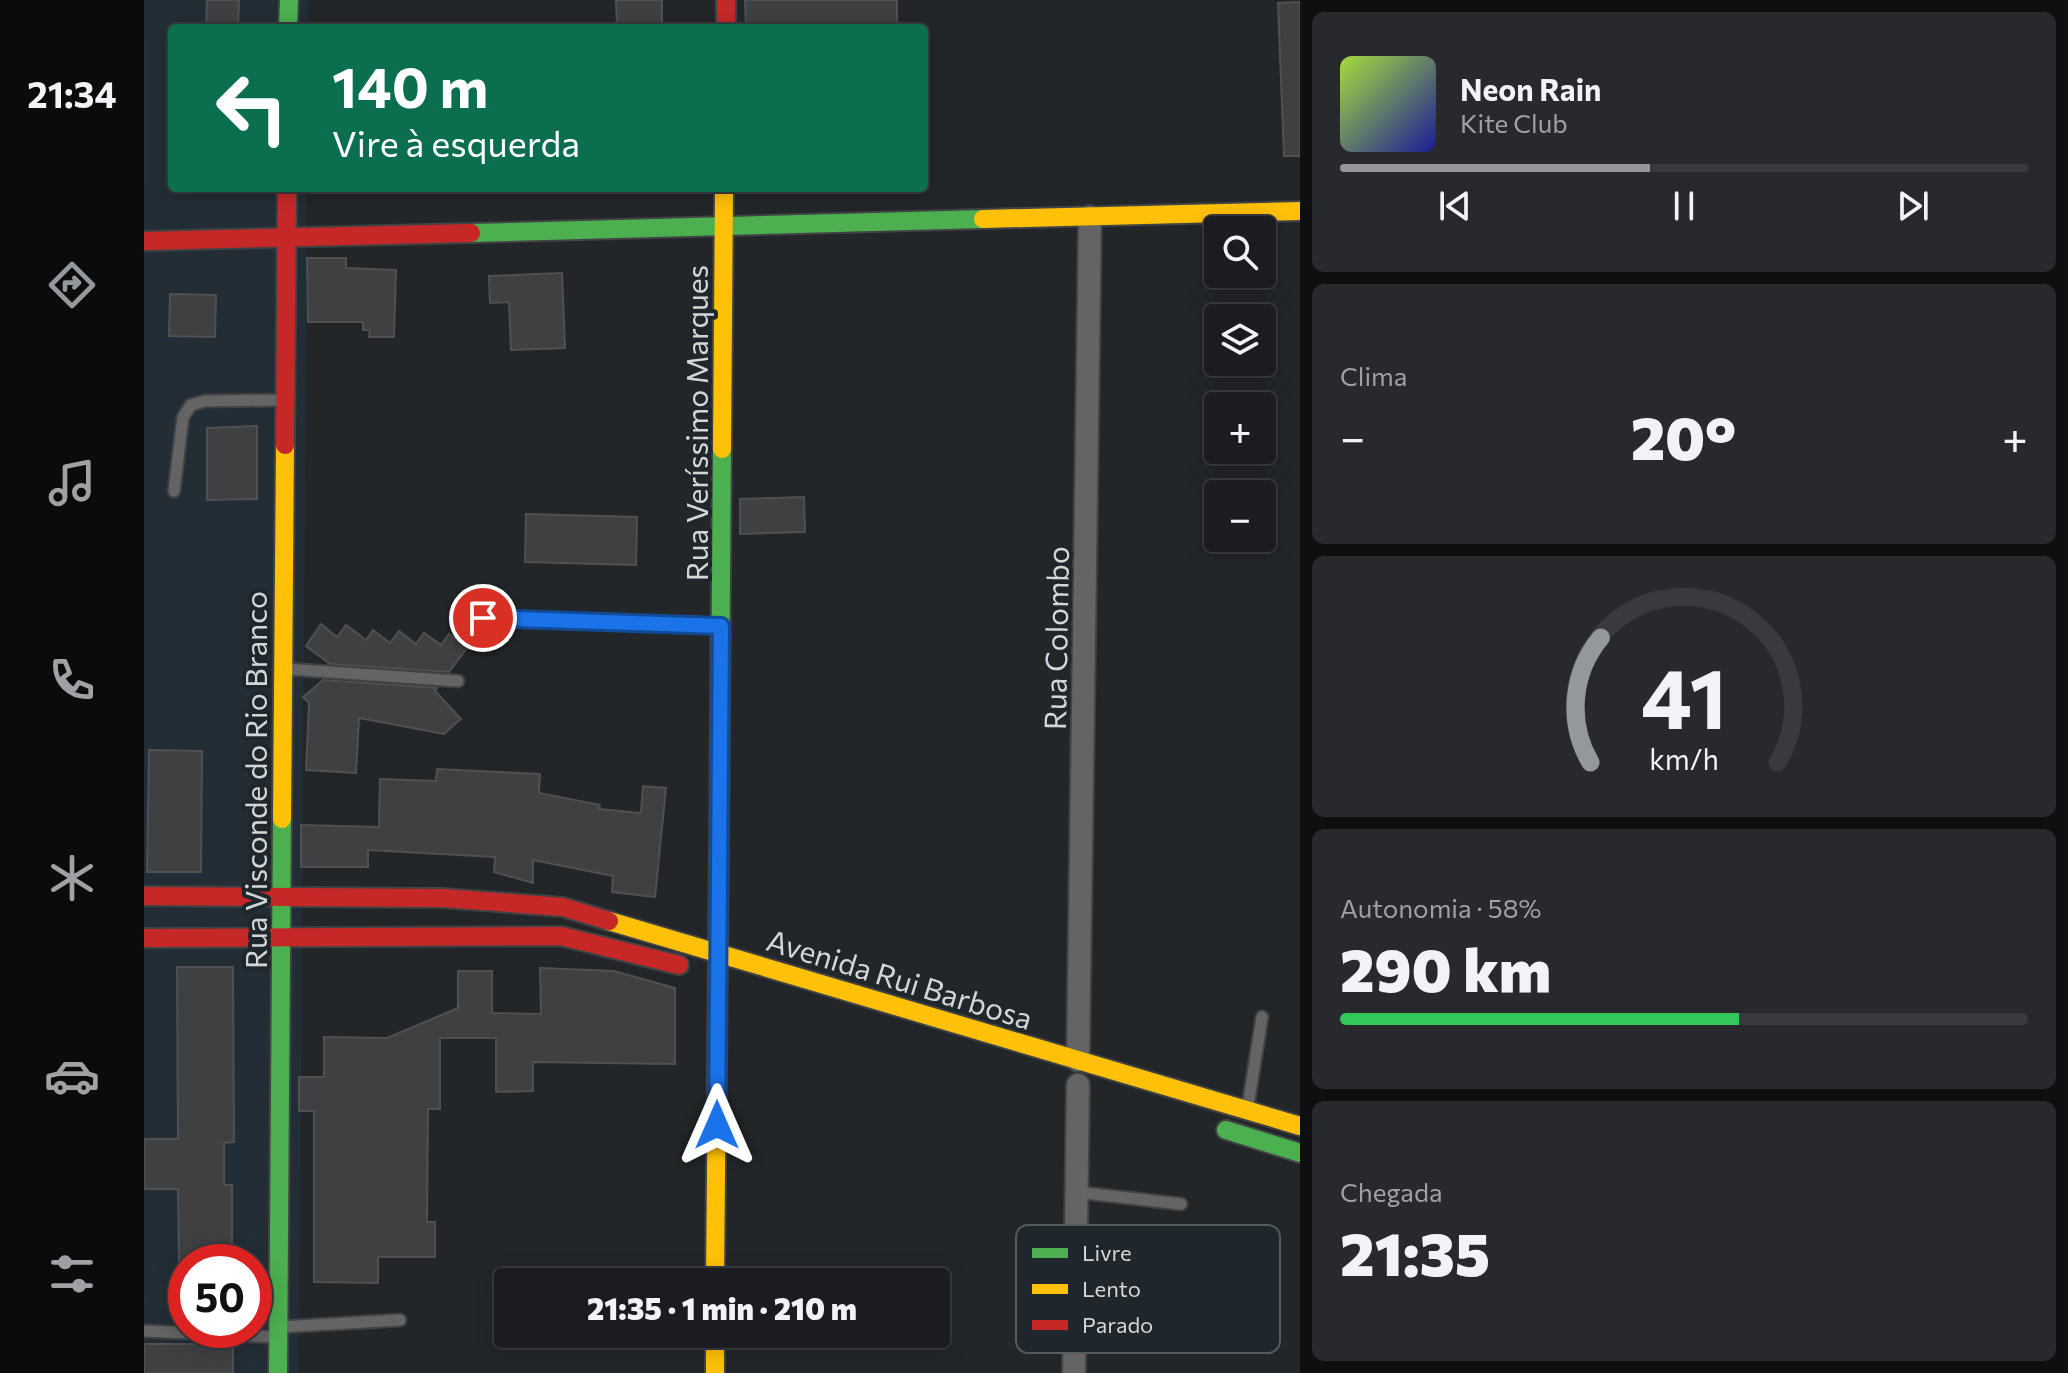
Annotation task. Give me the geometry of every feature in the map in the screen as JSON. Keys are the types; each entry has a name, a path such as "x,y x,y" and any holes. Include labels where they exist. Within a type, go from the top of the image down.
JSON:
{"main road":[{"path":"288,24 289,0"},
{"path":"726,0 726,24"},
{"name":"Rua Visconde do Rio Branco","path":"278,1373 287,192"},
{"name":"Rua Veríssimo Marques","path":"715,1268 712,974 718,953 724,192"},
{"path":"144,241 1300,211"},
{"name":"Avenida Rui Barbosa","path":"144,896 443,898 563,907 1300,1126"},
{"path":"144,938 561,936 712,974"},
{"path":"1211,1126 1300,1153"},
{"path":"715,1348 715,1373"}],"street":[{"name":"Rua Colombo","path":"1078,1060 1090,217"},
{"path":"1076,1225 1078,1085"},
{"path":"1074,1353 1074,1373"}],"lane":[{"path":"174,491 183,417 191,405 205,401 285,400"},
{"path":"483,618 721,626"},
{"path":"283,669 458,681"},
{"path":"1247,1110 1262,1017"},
{"path":"1076,1192 1181,1204"},
{"path":"144,1331 278,1332 400,1320"}],"shaded area":[{"path":"144,0 308,0 308,24 168,24 168,192 307,192 299,1373 144,1373"}],"building":[{"path":"207,0 239,0 238,24 206,24"},
{"path":"616,0 662,0 662,24 617,24"},
{"path":"745,0 897,0 897,24 746,24"},
{"path":"1300,2 1300,156 1284,156 1278,3"},
{"path":"307,258 346,258 346,268 396,270 394,337 369,337 370,330 363,330 363,322 308,322"},
{"path":"562,273 565,348 511,350 509,302 490,303 489,276"},
{"path":"170,294 216,295 215,337 169,336"},
{"path":"257,426 257,499 207,500 207,428"},
{"path":"804,497 805,532 740,534 740,499"},
{"path":"526,514 637,517 636,565 525,562"},
{"path":"321,624 337,637 346,625 366,640 373,630 390,643 399,631 416,644 424,633 441,645 449,634 467,648 449,672 330,664 306,646"},
{"path":"323,680 437,688 435,691 461,719 444,734 359,718 356,773 306,770 309,703 303,697"},
{"path":"149,750 202,751 201,872 147,872"},
{"path":"437,769 540,774 539,793 600,805 599,809 641,813 643,786 666,788 655,897 612,892 613,876 533,860 533,883 494,872 495,857 368,850 368,867 301,867 301,825 379,827 380,779 436,781"},
{"path":"177,967 233,967 234,1142 224,1143 224,1185 232,1185 232,1244 179,1244 178,1189 144,1189 144,1139 178,1139"},
{"path":"540,968 614,971 675,988 675,1064 533,1062 533,1091 496,1092 496,1038 440,1038 440,1109 428,1109 427,1222 435,1222 435,1257 378,1257 378,1283 314,1282 314,1111 299,1111 299,1077 324,1077 324,1037 387,1038 458,1008 458,971 492,971 492,1013 541,1014"},
{"path":"144,1344 168,1344 168,1348 233,1348 233,1373 144,1373"}],"traffic: fast":[{"path":"288,24 289,0"},
{"path":"471,233 983,219"},
{"path":"719,846 722,449"},
{"path":"278,1373 282,819"},
{"path":"1226,1130 1300,1153"}],"traffic: slow":[{"path":"722,449 724,192"},
{"path":"983,219 1300,211"},
{"path":"282,819 285,445"},
{"path":"715,1268 719,846"},
{"path":"609,921 1300,1126"},
{"path":"715,1348 715,1373"}],"traffic: jam":[{"path":"726,0 726,24"},
{"path":"285,445 287,192"},
{"path":"144,241 471,233"},
{"path":"144,896 443,898 563,907 609,921"},
{"path":"144,938 561,936 679,965"}],"route":[{"path":"483,618 721,626 717,1125"}]}
